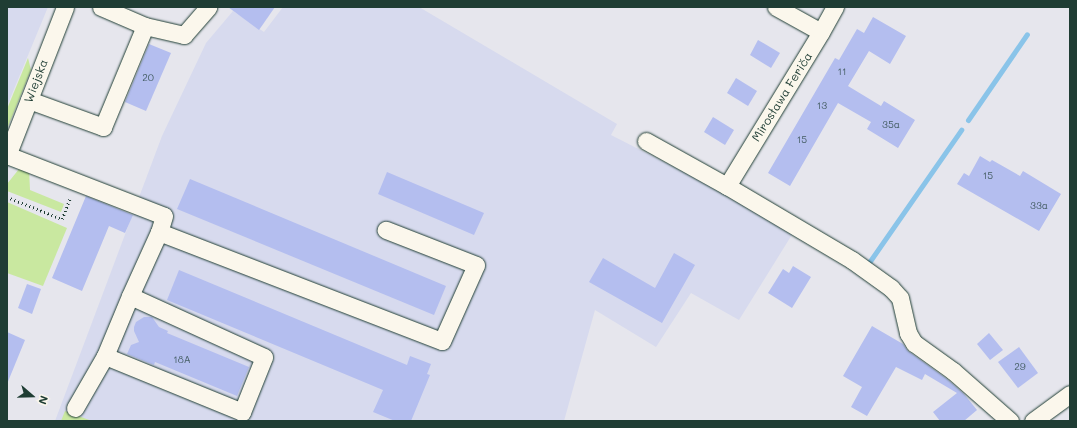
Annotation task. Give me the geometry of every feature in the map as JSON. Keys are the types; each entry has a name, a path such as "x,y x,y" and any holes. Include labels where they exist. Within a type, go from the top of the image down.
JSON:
{"street":[{"name":"Wiejska","path":"7,156 65,7"},
{"path":"101,7 144,26 184,35 208,7"},
{"path":"776,7 821,32"},
{"name":"Mirosława Feriča","path":"727,186 835,7"},
{"path":"29,100 103,127 144,26"},
{"path":"646,141 727,186 852,260 891,288 900,298 908,332 914,343 953,371 1010,421"},
{"path":"7,156 164,216 159,232 105,356 75,408"},
{"path":"159,232 442,341 476,266 386,230"},
{"path":"105,356 242,412 264,358 130,296"},
{"path":"1033,421 1070,394"}],"path":[{"path":"7,197 62,219 77,182"}],"shaded area":[{"path":"7,7 48,7 7,106"},
{"path":"283,7 419,7 617,124 611,135 703,182 793,233 739,320 691,293 656,347 595,310 564,421 55,421 162,136 206,43 233,11 264,32"}],"green space":[{"path":"28,58 31,70 7,129 7,109"},
{"path":"19,169 29,169 30,190 64,204 61,212 7,191 7,184"},
{"path":"7,202 67,228 43,286 7,273"},
{"path":"65,411 92,421 61,421"}],"building":[{"path":"228,7 275,7 259,30"},
{"path":"873,17 906,36 890,64 869,51 848,86 881,106 884,101 915,120 898,148 867,129 871,122 838,103 790,186 768,173 835,58 839,60 857,29 864,33"},
{"path":"758,40 780,53 771,68 750,55"},
{"path":"149,44 171,53 146,111 125,102"},
{"path":"736,78 757,91 748,106 727,93"},
{"path":"713,117 734,130 725,145 704,132"},
{"path":"980,156 990,162 992,160 1020,176 1023,171 1061,194 1039,231 957,184 964,173 969,176"},
{"path":"387,172 484,213 474,235 378,194"},
{"path":"190,179 446,286 434,315 177,209"},
{"path":"86,196 133,215 125,233 109,226 82,291 52,278"},
{"path":"674,253 695,265 662,323 589,282 603,258 655,288"},
{"path":"793,266 811,277 792,308 768,293 783,269 789,273"},
{"path":"179,270 407,365 410,356 431,364 427,374 430,375 411,421 395,421 373,412 383,390 167,300"},
{"path":"27,284 41,289 32,314 18,308"},
{"path":"144,317 152,317 159,327 168,331 167,333 249,367 237,396 155,362 154,365 127,354 131,345 139,342 134,331 134,327 136,322"},
{"path":"872,326 903,344 908,351 947,379 964,394 977,410 964,421 940,421 933,412 957,393 925,374 922,380 896,367 867,416 851,407 862,387 843,376"},
{"path":"7,332 25,340 7,384"},
{"path":"989,333 1003,350 990,360 977,344"},
{"path":"1019,347 1038,373 1018,388 998,362"}],"waterway":[{"path":"968,120 1027,34"},
{"path":"870,261 961,130"}]}
